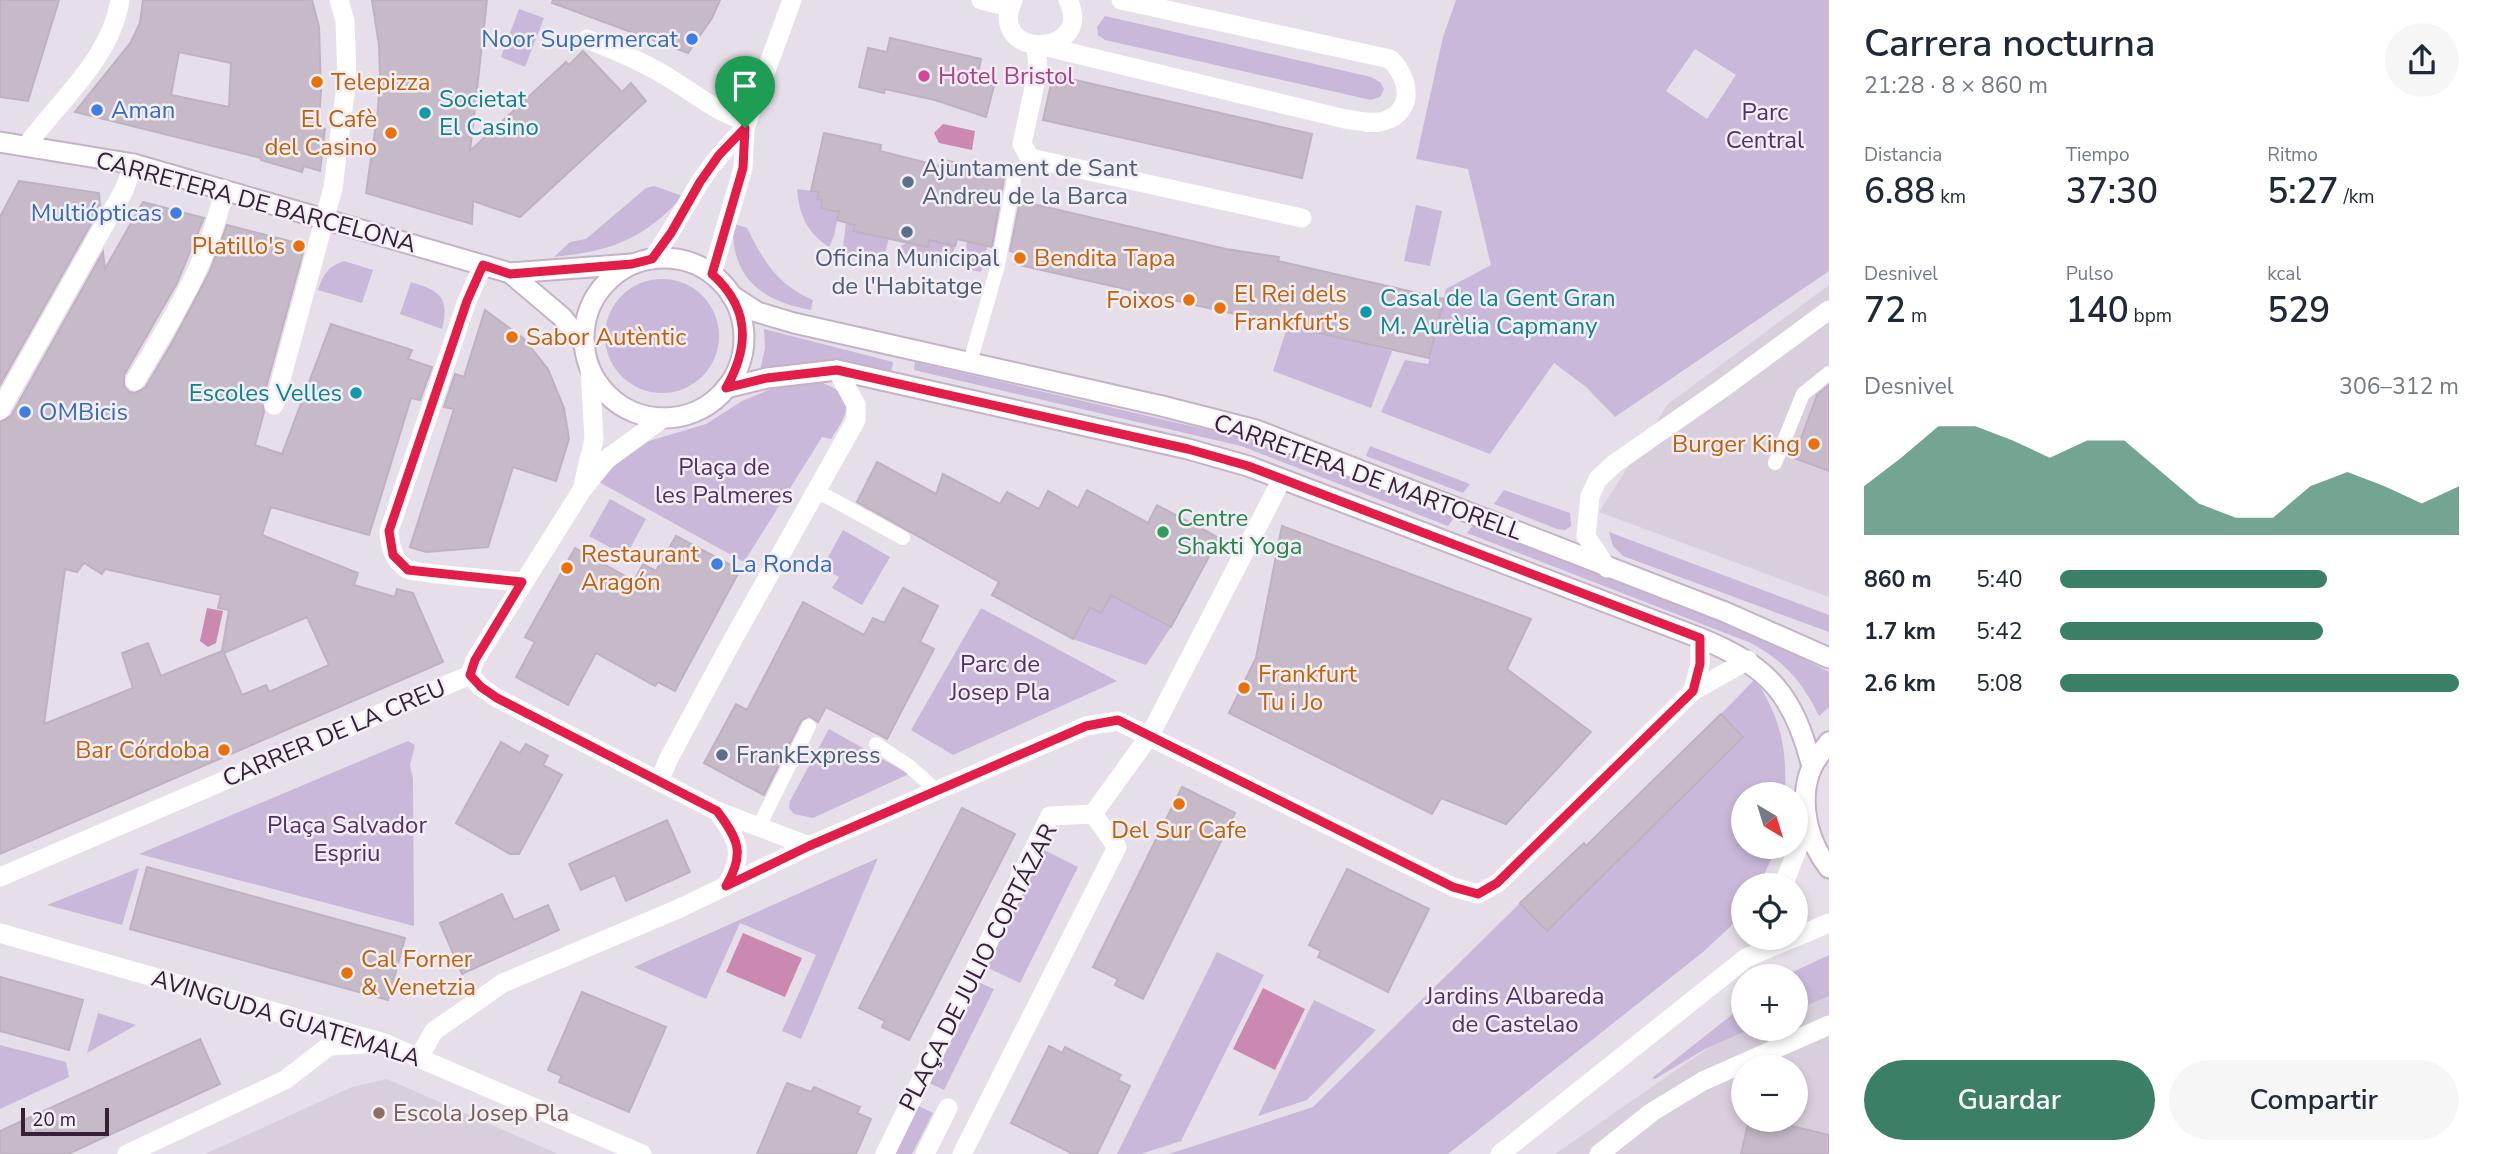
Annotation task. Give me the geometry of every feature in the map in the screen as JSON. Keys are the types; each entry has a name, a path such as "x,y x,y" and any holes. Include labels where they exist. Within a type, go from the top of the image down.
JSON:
{"street":[{"path":"27,145 51,112 87,72 117,18 120,0"},
{"path":"274,405 333,188 347,78 345,21 339,0"},
{"path":"712,274 743,168 746,125 792,0"},
{"path":"981,0 1011,4 1011,27 1024,42 1345,119 1377,123 1387,120 1400,111 1407,98 1406,81 1400,69 1390,59 1121,0"},
{"path":"1040,46 1053,44 1067,32 1072,14 1068,0"},
{"path":"587,39 635,58 716,110 746,125"},
{"path":"1040,46 1038,69 1022,144 1030,158 1302,218"},
{"path":"652,259 707,173 746,125"},
{"name":"CARRETERA DE BARCELONA","path":"0,142 134,164 510,274 562,317 583,343"},
{"path":"0,410 124,190 134,164"},
{"path":"135,381 176,311 209,246 224,189"},
{"name":"CARRETERA DE MARTORELL","path":"731,295 741,317 743,344 738,367 726,388 709,404 687,415 663,418 639,415 616,403 599,386 590,369 583,343 585,320 594,299 609,280 632,264 673,258 712,274 731,295 757,312 794,323 1256,430 1725,612 1829,658"},
{"name":"CARRETERA DE BARCELONA","path":"510,274 632,264"},
{"path":"483,265 467,301 389,531 390,544 393,555 408,570 522,582"},
{"path":"1607,568 1586,536 1590,496 1598,479 1614,464 1829,310"},
{"name":"CARRER DE LA CREU","path":"582,490 594,439 590,369"},
{"path":"659,782 669,758 856,420 856,405 837,370"},
{"name":"CARRETERA DE MARTORELL","path":"726,388 767,378 837,370 1188,449 1248,466 1700,638 1748,660 1771,680 1789,705 1805,738 1812,767"},
{"name":"CARRER DE LA CREU","path":"0,877 470,675 475,660 522,582 582,490 607,459 663,418"},
{"name":"PLAÇA DE JULIO CORTÁZAR","path":"1094,814 1150,735 1282,479"},
{"path":"1693,691 1700,664 1700,638"},
{"path":"419,1057 434,1031 503,984 726,886 809,846 1086,726 1118,720 1453,887 1478,894 1497,883 1693,691 1748,660"},
{"path":"470,675 497,698 659,782 717,811 809,846"},
{"name":"CARRETERA DE MARTORELL","path":"1808,787 1812,767 1829,741"},
{"path":"717,811 732,830 738,848 737,868 726,886"},
{"name":"PLAÇA DE JULIO CORTÁZAR","path":"885,1154 1050,816 1094,814"},
{"name":"PLAÇA DE JULIO CORTÁZAR","path":"962,1154 1117,847 1094,814"},
{"name":"CARRETERA DE MARTORELL","path":"1808,827 1820,857 1829,868"},
{"path":"1808,931 1829,923"},
{"name":"AVINGUDA GUATEMALA","path":"0,933 384,1043 642,1154"},
{"path":"1746,958 1750,950"},
{"path":"1500,1154 1746,958 1764,950"},
{"path":"319,1025 329,1046"},
{"path":"1599,1154 1652,1112 1703,1081 1829,1025"},
{"path":"127,1154 285,1080 329,1046 384,1043"},
{"path":"925,1154 948,1108"}],"lane":[{"path":"970,362 998,265 1014,179"},
{"path":"1775,463 1803,394 1829,373"},
{"path":"814,493 828,497 903,538"},
{"path":"758,828 809,726"},
{"path":"876,744 909,765 937,791"}],"shaded area":[{"path":"943,124 975,131 972,150 939,143 934,133"},
{"path":"1829,285 1829,597 1599,512 1668,404"},
{"path":"207,608 223,611 216,643 208,647 200,641"},
{"path":"743,933 802,958 785,997 726,972"},
{"path":"1829,969 1829,1154 1555,1154 1731,1032 1731,1041 1808,1041 1808,980"},
{"path":"1263,988 1305,1009 1275,1070 1233,1049"},
{"name":"Escola Josep Pla","path":"387,1079 558,1154 205,1154 352,1087"}],"green space":[{"name":"Parc Central","path":"1456,0 1829,0 1829,271 1615,417 1586,387 1554,363 1490,454 1381,412 1405,360 1428,364 1446,289 1491,265 1468,169 1416,159 1443,37","holes":["1695,49 1736,75 1707,119 1666,91"]},
{"path":"519,9 544,18 525,67 501,57"},
{"path":"1105,16 1371,77 1380,82 1384,89 1380,97 1371,100 1105,40 1098,35 1097,27"},
{"path":"654,186 683,196 654,223 625,241 593,251 554,257 570,242 586,239 646,188"},
{"path":"797,189 819,192 817,199 822,200 821,208 839,212 829,247 815,236 806,222"},
{"path":"1416,205 1442,211 1430,266 1404,261"},
{"path":"846,222 855,224 854,231 889,238 882,265 842,256"},
{"path":"733,223 747,228 766,262 781,279 813,300 811,310 777,300 752,283 737,258"},
{"path":"990,235 981,272 963,268 967,241"},
{"path":"929,240 955,246 950,266 900,254 901,246 908,242"},
{"path":"344,261 373,270 362,303 318,290 327,271"},
{"path":"662,279 684,283 702,296 715,314 719,336 715,358 702,376 684,389 662,393 640,389 622,376 609,358 605,336 609,314 622,296 640,283"},
{"path":"411,282 429,288 440,296 444,309 442,329 400,314"},
{"path":"1288,325 1392,351 1371,408 1273,371"},
{"path":"764,329 893,362 891,374 759,375 765,348"},
{"path":"915,362 1243,438 1454,518 1448,526 1241,446 914,370"},
{"name":"Plaça de les Palmeres","path":"820,382 832,387 845,399 842,421 831,439 822,437 744,562 599,482 611,468 649,441 706,424 742,401 771,389"},
{"path":"1370,446 1470,484 1463,493 1366,456"},
{"path":"1504,490 1570,513 1571,526 1565,530 1557,529 1494,504"},
{"path":"610,499 646,519 626,556 589,536"},
{"path":"1474,524 1751,631 1829,672 1829,707 1819,716 1806,692 1783,665 1751,643 1467,533"},
{"path":"843,530 890,557 862,605 832,588 839,577 822,568"},
{"path":"1609,532 1829,615 1829,632 1623,556 1613,546"},
{"path":"1111,595 1171,627 1146,665 1073,639 1090,607 1101,613"},
{"name":"Parc de Josep Pla","path":"981,608 1117,681 953,755 911,730"},
{"name":"Jardins Albareda de Castelao","path":"1755,679 1776,720 1783,748 1785,782 1731,782 1731,859 1771,859 1765,873 1731,873 1731,926 1703,952 1448,1154 1169,1154 1313,1107 1520,903 1547,931 1743,738 1721,714"},
{"path":"829,729 909,774 813,818 794,814 789,808 790,801"},
{"name":"Plaça Salvador Espriu","path":"408,741 415,745 410,765 413,779 414,926 139,854"},
{"path":"1044,850 1078,867 1020,983 986,967"},
{"path":"878,858 801,1039 782,1031 816,955 740,923 706,999 634,967"},
{"path":"139,868 122,925 47,905"},
{"path":"1217,952 1264,975 1181,1141 1141,1154 1117,1154"},
{"path":"1829,955 1829,996 1808,1005 1808,965"},
{"path":"978,982 994,989 944,1090 929,1083"},
{"path":"1314,1000 1376,1030 1307,1100 1258,1116"},
{"path":"98,1013 136,1025 87,1053"},
{"path":"1731,1015 1731,1037 1705,1049 1655,1079 1652,1078"},
{"path":"0,1045 66,1062 69,1077 0,1109"},
{"path":"917,1105 933,1113 912,1154 893,1154"}],"building":[{"path":"0,0 59,0 28,101 0,97"},
{"path":"143,0 312,0 319,27 321,92 318,127 325,129 320,171 304,166 302,172 261,158 75,112 131,42 140,23","holes":["179,52 231,63 229,107 171,95"]},
{"path":"372,0 487,0 470,151 566,62 569,65 583,51 622,92 631,83 646,101 520,217 473,201 472,224 366,193 380,77 379,45"},
{"path":"553,0 720,0 712,18 688,53 552,3"},
{"name":"Hotel Bristol","path":"890,38 981,59 978,73 996,78 986,117 935,100 885,89 884,93 859,87 868,48 887,52"},
{"path":"1053,75 1312,134 1302,178 1043,120"},
{"name":"Ajuntament de Sant Andreu de la Barca","path":"824,133 881,145 880,151 947,168 948,161 1005,173 992,247 957,239 955,246 929,240 928,247 853,231 855,225 837,220 839,212 821,208 822,200 817,199 819,192 811,191"},
{"path":"19,181 99,193 100,208 0,385 0,217"},
{"path":"1020,201 1226,249 1279,257 1278,261 1444,299 1429,358 1015,264 1017,253 1010,251"},
{"path":"143,202 204,218 177,283 124,375 124,386 129,392 135,393 145,388 173,341 210,271 227,225 305,245 262,402 264,412 255,445 282,454 331,324 412,350 408,359 432,367 420,400 411,398 369,535 271,507 262,535 358,573 354,585 395,597 397,589 413,593 443,662 0,854 0,422 11,416 103,252 105,269","holes":["84,563 102,574 105,569 221,595 218,608 229,610 222,651 161,676 148,643 122,653 133,688 44,724 65,569 77,572","307,617 329,665 269,692 266,685 242,695 224,653"]},
{"path":"485,310 523,338 548,369 564,408 569,439 556,481 513,467 488,547 426,552 410,547 454,409 444,407 455,374 464,377"},
{"name":"Burger King","path":"1829,385 1829,471 1794,458 1817,395"},
{"path":"877,462 936,494 943,474 1000,504 1007,492 1039,509 1048,491 1078,508 1087,490 1148,523 1157,505 1219,538 1171,627 1111,595 1101,613 1090,607 1073,639 992,595 999,582 857,502"},
{"path":"1282,526 1531,619 1507,669 1591,732 1506,824 1441,798 1432,814 1229,713 1256,658"},
{"path":"676,536 740,570 675,691 658,682 655,686 596,653 568,705 516,677 535,642 525,637 575,548 634,581 643,564 656,571"},
{"path":"903,588 938,606 920,642 934,649 887,739 826,707 818,722 809,716 801,721 764,795 704,763 736,704 747,710 803,602 864,635 873,618 884,623"},
{"path":"1721,714 1743,737 1547,931 1520,903 1584,843 1586,846"},
{"path":"501,742 520,753 526,744 548,756 543,765 562,775 519,854 510,854 456,823"},
{"path":"1182,787 1235,813 1143,999 1115,985 1118,979 1093,967"},
{"path":"962,808 1015,834 909,1040 882,1027 885,1021 859,1008"},
{"path":"667,820 690,872 626,901 615,875 581,890 569,864"},
{"path":"147,867 405,938 388,1000 130,929"},
{"path":"1347,869 1429,909 1388,992 1318,957 1321,951 1309,945"},
{"path":"502,894 514,920 548,905 559,930 462,974 440,923"},
{"path":"0,977 83,1000 69,1050 0,1031"},
{"path":"582,992 666,1027 629,1112 559,1082 562,1076 548,1070"},
{"path":"200,1039 220,1084 68,1154 0,1154 0,1131"},
{"path":"1049,1046 1062,1053 1065,1047 1121,1075 1118,1080 1130,1086 1097,1154 1073,1154 1011,1123"},
{"path":"787,1083 811,1092 814,1087 860,1107 857,1113 871,1119 856,1154 757,1154"},
{"path":"1808,1130 1829,1135 1829,1154 1741,1154 1746,1132"}],"place":[{"name":"Noor Supermercat","path":"692,39"},
{"name":"Hotel Bristol","path":"924,76"},
{"name":"Telepizza","path":"317,82"},
{"name":"Aman","path":"97,110"},
{"name":"Societat El Casino","path":"425,113"},
{"name":"El Cafè del Casino","path":"391,133"},
{"name":"Ajuntament de Sant Andreu de la Barca","path":"908,182"},
{"name":"Multiópticas","path":"176,213"},
{"name":"Oficina Municipal de l'Habitatge","path":"907,232"},
{"name":"Platillo's","path":"299,246"},
{"name":"Bendita Tapa","path":"1020,258"},
{"name":"Foixos","path":"1189,300"},
{"name":"El Rei dels Frankfurt's","path":"1220,308"},
{"name":"Casal de la Gent Gran M. Aurèlia Capmany","path":"1366,312"},
{"name":"Sabor Autèntic","path":"512,337"},
{"name":"Escoles Velles","path":"356,393"},
{"name":"OMBicis","path":"25,412"},
{"name":"Burger King","path":"1814,444"},
{"name":"Centre Shakti Yoga","path":"1163,532"},
{"name":"La Ronda","path":"717,564"},
{"name":"Restaurant Aragón","path":"567,568"},
{"name":"Frankfurt Tu i Jo","path":"1244,688"},
{"name":"Bar Córdoba","path":"224,750"},
{"name":"FrankExpress","path":"722,755"},
{"name":"Del Sur Cafe","path":"1179,804"},
{"name":"Cal Forner & Venetzia","path":"347,973"},
{"name":"Escola Josep Pla","path":"379,1113"}],"route":[{"path":"745,128 743,168 712,274 731,295 741,317 742,355 726,388 767,378 837,370 1188,449 1248,466 1700,638 1700,664 1693,691 1497,883 1478,894 1453,887 1118,720 1086,726 809,846 726,886 737,868 738,848 732,830 717,811 497,698 470,675 475,660 522,582 408,570 393,555 389,531 467,301 483,265 510,274 632,264 652,259 719,155 745,128"}]}
